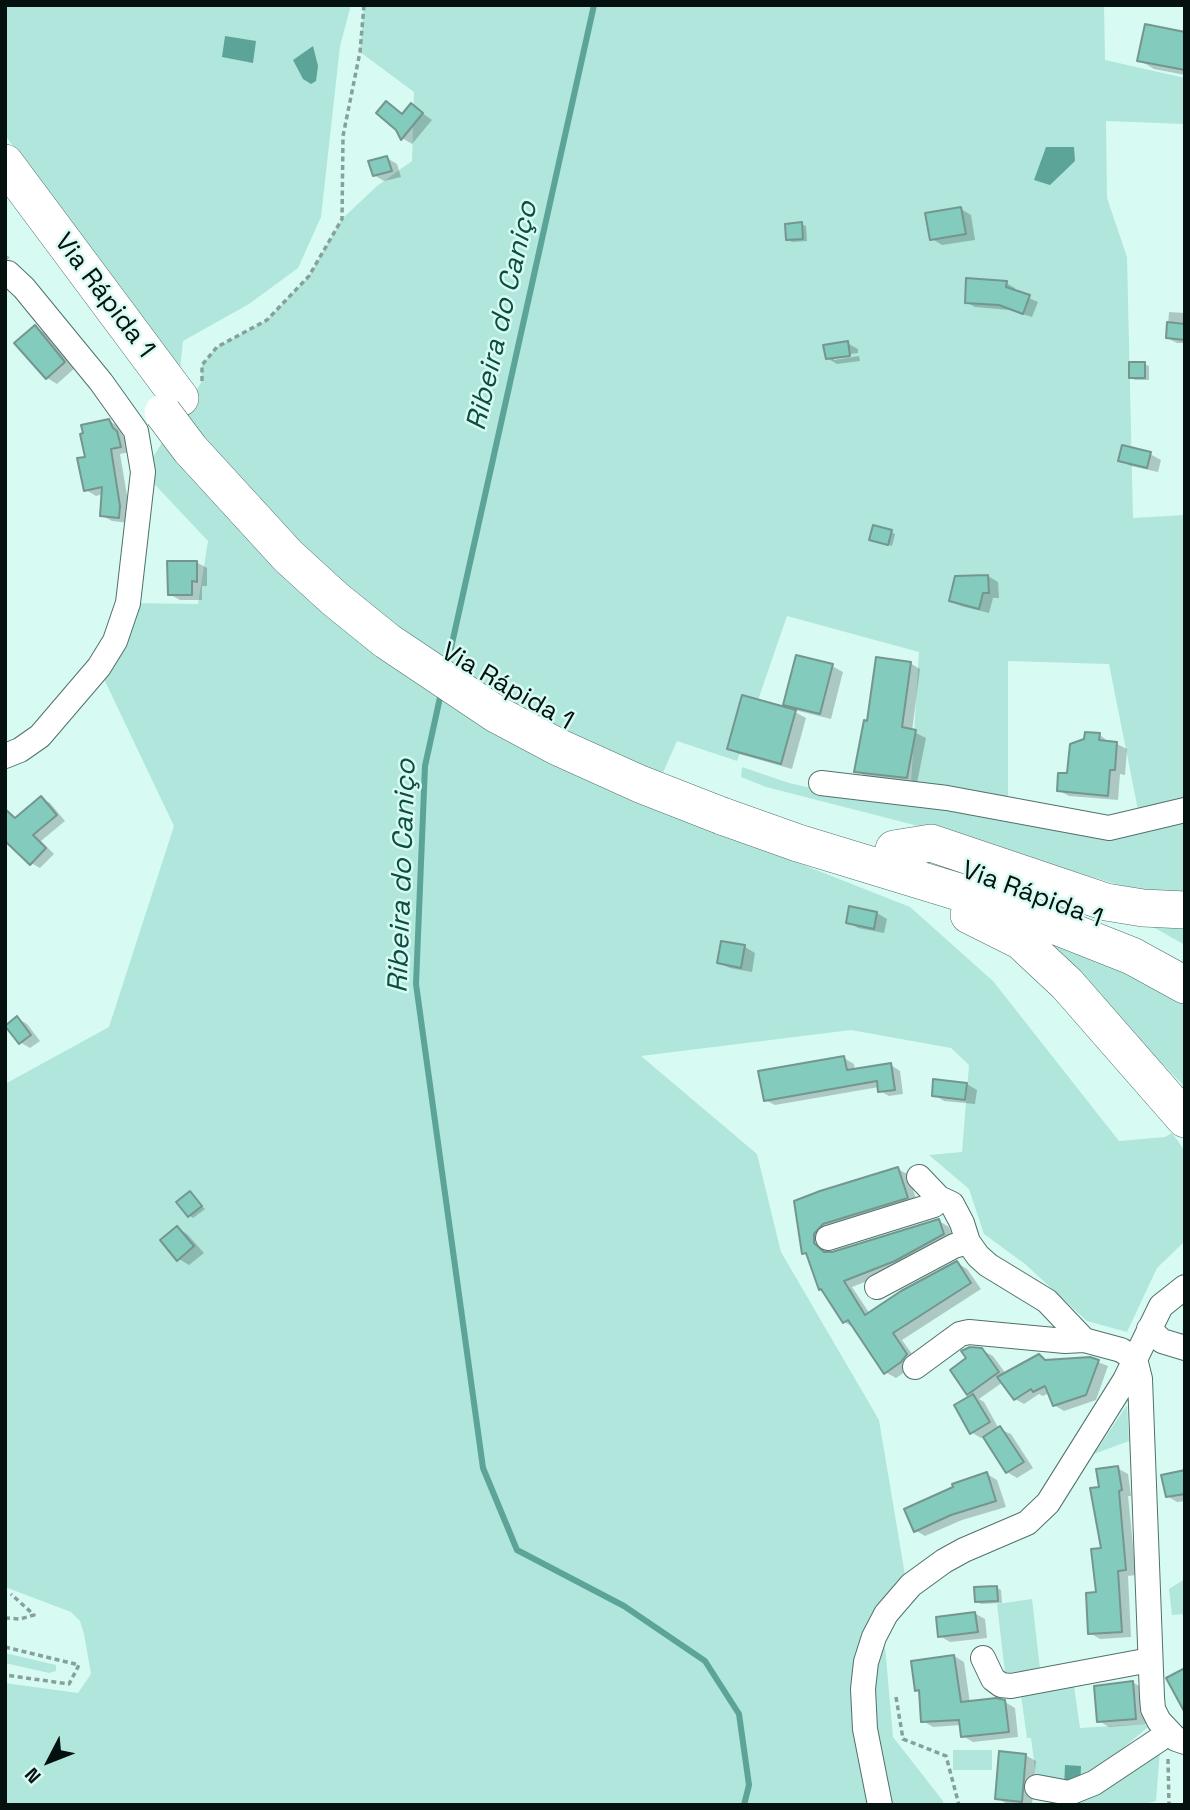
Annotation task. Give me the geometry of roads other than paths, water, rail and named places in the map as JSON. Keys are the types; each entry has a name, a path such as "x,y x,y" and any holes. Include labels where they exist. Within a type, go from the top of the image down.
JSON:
{"highway":[{"name":"Via Rápida 1","path":"5,163 181,398 190,449 288,556 387,641 496,714 558,747 640,784 894,849 1023,888 1144,936 1185,957"},
{"name":"Via Rápida 1","path":"5,203 181,398"},
{"name":"Via Rápida 1","path":"726,806 798,843 1008,907 1132,956 1185,985"},
{"path":"798,843 849,875 943,904 984,921 1020,941 1067,984 1185,1119"},
{"path":"894,849 932,843 1106,902 1143,908 1185,910"}],"street":[{"path":"5,756 20,750 40,736 99,667 115,641 128,603 143,471 136,431 101,382 24,288 8,273"},
{"path":"821,783 947,798 1109,828 1185,810"},
{"path":"919,1177 939,1198 952,1204 968,1242 988,1265 1046,1301 1084,1339"},
{"path":"828,1238 934,1205 939,1198"},
{"path":"877,1287 954,1246 968,1242"},
{"path":"880,1805 864,1729 863,1689 866,1662 874,1637 886,1614 911,1584 944,1561 1027,1522 1048,1503 1125,1380 1161,1306 1184,1286"},
{"path":"1149,1329 1162,1341 1185,1348"},
{"path":"915,1367 960,1334 969,1332 1065,1341 1084,1339 1121,1350 1135,1359 1140,1379 1153,1709 1168,1732 1171,1743 1069,1793 1037,1787"},
{"path":"984,1658 993,1679 1001,1685 1011,1686 1150,1660"}],"waterway":[{"name":"Ribeira do Caniço","path":"447,666 594,5"},
{"name":"Ribeira do Caniço","path":"441,693 425,766 416,984 483,1468 517,1550 624,1606 705,1661 739,1714 749,1785 744,1805"}]}
